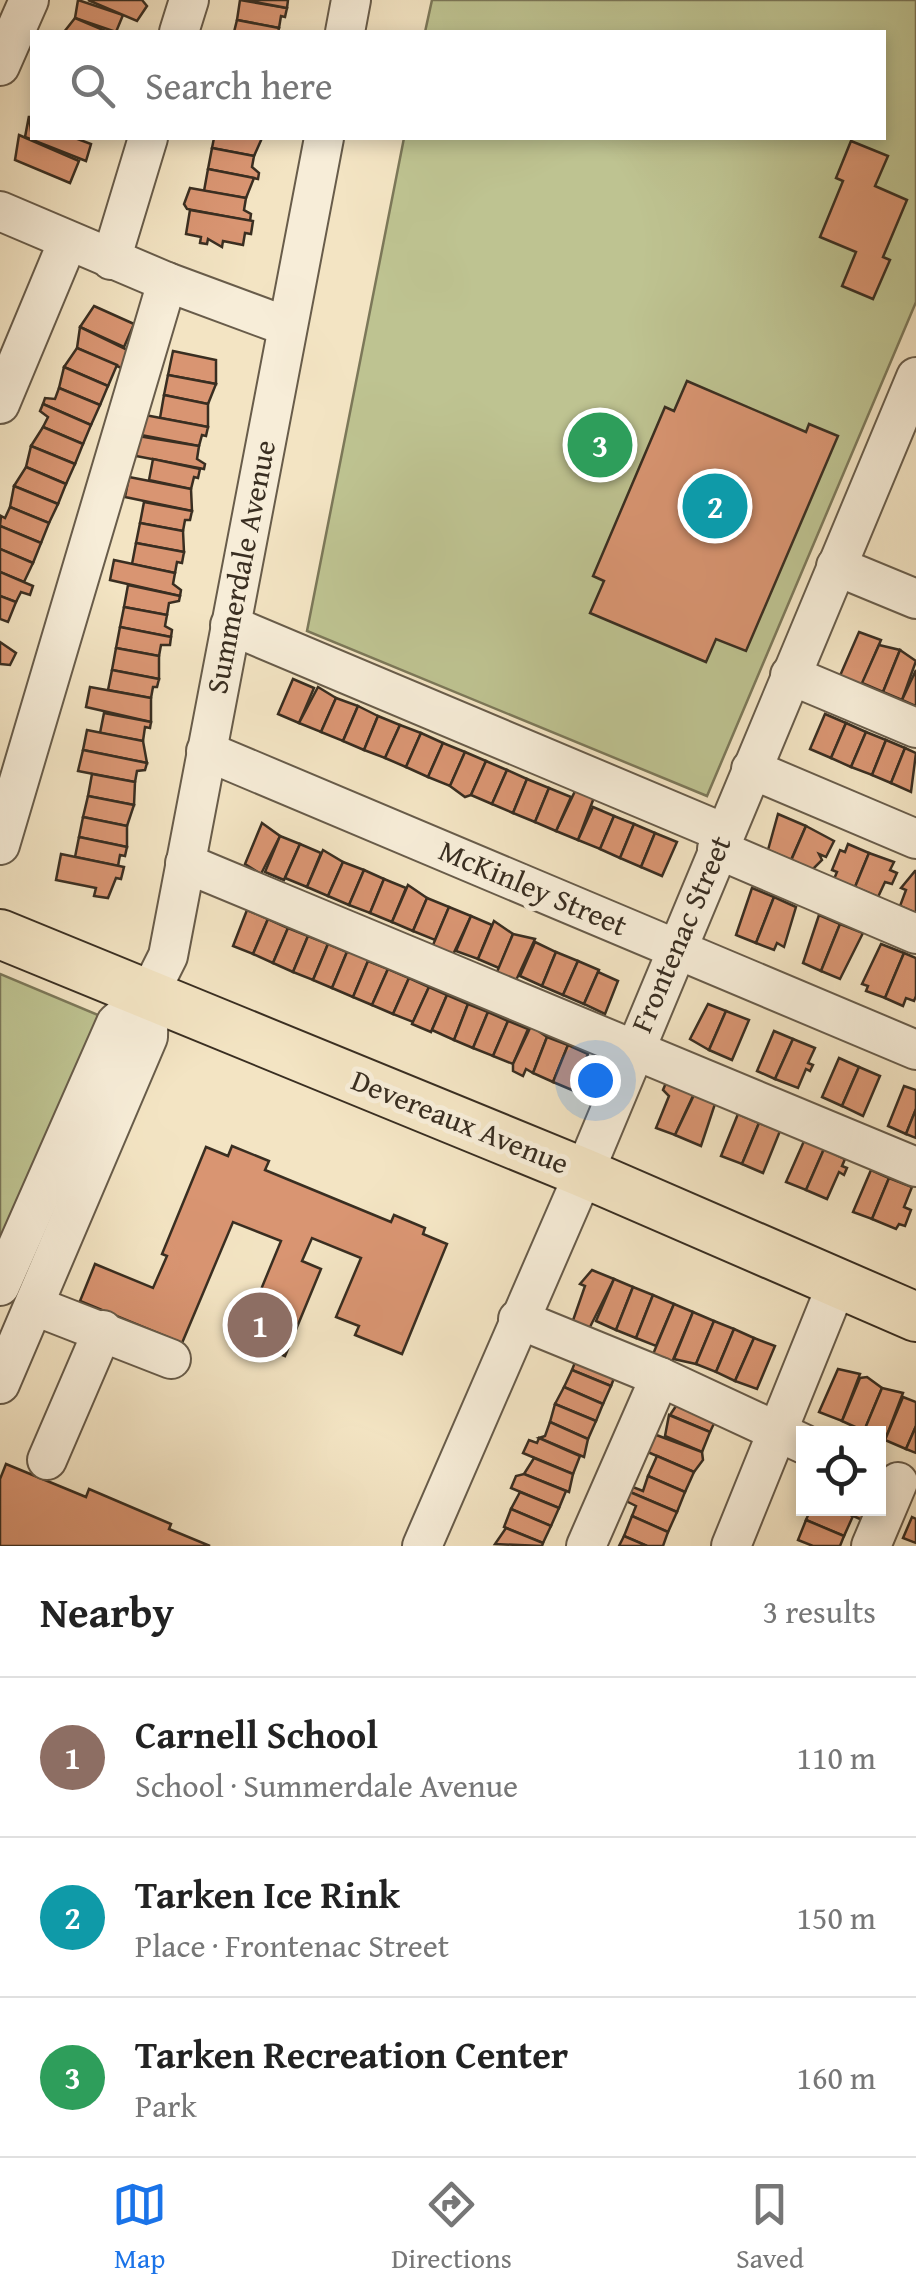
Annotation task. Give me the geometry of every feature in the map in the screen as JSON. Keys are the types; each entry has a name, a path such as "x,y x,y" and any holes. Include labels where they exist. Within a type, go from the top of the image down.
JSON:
{"main road":[{"name":"Devereaux Avenue","path":"0,934 584,1173 916,1318"}],"street":[{"path":"0,66 29,0"},
{"path":"181,30 189,0"},
{"path":"345,30 351,0"},
{"path":"111,260 147,140"},
{"name":"Summerdale Avenue","path":"0,1286 116,1023 149,994 168,956 324,140"},
{"path":"0,211 111,260 286,326"},
{"path":"0,404 68,242"},
{"path":"0,845 167,282"},
{"name":"Frontenac Street","path":"422,1546 584,1173 632,1049 836,566 908,420 916,377"},
{"path":"836,566 916,600"},
{"path":"230,625 720,841 916,934"},
{"path":"790,674 916,728"},
{"name":"McKinley Street","path":"206,751 916,1050"},
{"path":"751,768 916,839"},
{"path":"185,864 916,1167"},
{"name":"Summerdale Avenue","path":"0,1384 148,1037 149,994"},
{"path":"731,1546 790,1439 837,1284"},
{"path":"35,1306 171,1359"},
{"path":"518,1319 660,1377 790,1439"},
{"path":"47,1460 103,1330"},
{"path":"586,1546 660,1377"},
{"path":"871,1546 898,1482"}],"green space":[{"path":"432,0 916,0 916,302 707,796 307,631 404,140 886,140 886,30 425,30"},
{"path":"0,974 105,1018 0,1252"}],"building":[{"path":"78,0 123,15 117,30 75,18"},
{"path":"88,0 142,0 147,6 137,21"},
{"path":"240,0 287,8 285,17 281,16 279,28 237,20"},
{"path":"245,0 288,0 287,8"},
{"path":"75,18 103,30 66,30"},
{"path":"237,20 279,28 278,30 234,30"},
{"path":"29,116 30,139 25,137"},
{"path":"19,135 79,161 70,183 15,160"},
{"path":"33,140 80,140 91,144 86,161"},
{"path":"214,140 261,140 254,156 212,148"},
{"path":"851,141 888,156 875,186 907,200 883,257 890,260 873,299 842,286 856,252 820,237 843,181 836,178"},
{"path":"212,148 254,156 252,167 259,173 258,179 208,169"},
{"path":"208,169 254,178 246,198 204,191"},
{"path":"190,188 246,198 244,210 251,214 250,221 187,209 184,204"},
{"path":"190,210 253,221 251,234 245,233 243,245 223,241 222,247 208,239 207,244 200,243 201,237 186,234"},
{"path":"94,306 134,324 124,347 80,327"},
{"path":"80,327 136,354 128,371 77,348"},
{"path":"77,348 117,365 108,386 64,367"},
{"path":"173,351 216,360 216,384 168,375"},
{"path":"64,367 108,386 100,405 59,388"},
{"path":"168,375 216,384 208,404 164,395"},
{"path":"687,381 806,432 809,424 838,436 746,651 716,639 706,662 590,613 604,581 593,576 665,407 674,411"},
{"path":"59,388 100,405 91,425 43,404 45,398 55,399"},
{"path":"164,395 208,404 208,427 160,418"},
{"path":"43,404 91,425 83,444 43,427 48,417 40,411"},
{"path":"145,415 208,427 206,436 202,435 199,446 141,435"},
{"path":"43,427 83,444 75,464 31,446"},
{"path":"138,436 199,446 197,459 205,464 204,469 136,456"},
{"path":"31,446 75,464 66,484 26,467"},
{"path":"153,459 200,469 198,478 194,477 191,489 149,480"},
{"path":"26,467 66,484 58,504 14,486"},
{"path":"129,477 191,489 192,511 125,497"},
{"path":"14,486 58,504 49,523 10,507"},
{"path":"144,502 192,511 190,520 185,520 183,531 140,523"},
{"path":"10,507 49,523 41,543 0,526 1,516 5,518"},
{"path":"140,523 183,531 184,552 136,543"},
{"path":"0,526 41,543 33,563 0,549"},
{"path":"136,543 184,552 182,563 177,562 175,573 132,564"},
{"path":"0,549 33,563 24,582 0,572"},
{"path":"114,560 175,573 173,584 181,590 180,596 110,580"},
{"path":"0,572 33,586 30,595 21,592 16,602 0,596"},
{"path":"128,585 180,596 179,601 169,603 167,615 124,607"},
{"path":"0,596 16,602 8,622 0,619"},
{"path":"124,607 167,615 165,626 172,630 171,637 120,627"},
{"path":"120,627 171,637 170,645 161,645 159,656 116,648"},
{"path":"859,632 881,640 861,687 839,678"},
{"path":"0,642 16,653 10,665 0,664"},
{"path":"879,645 900,650 883,692 862,683"},
{"path":"116,648 159,656 159,679 112,670"},
{"path":"900,650 916,661 902,700 883,692"},
{"path":"112,670 159,679 157,687 153,687 151,698 108,690"},
{"path":"916,670 916,706 902,700"},
{"path":"293,679 314,688 299,723 278,714"},
{"path":"90,687 151,698 151,722 86,707"},
{"path":"318,687 336,698 321,732 299,723"},
{"path":"336,698 358,706 343,741 321,732"},
{"path":"358,706 378,716 364,750 343,741"},
{"path":"104,713 151,722 150,728 145,727 143,741 100,733"},
{"path":"825,714 846,723 831,758 810,749"},
{"path":"378,716 400,725 385,758 364,750"},
{"path":"846,723 866,732 851,767 831,758"},
{"path":"400,725 421,733 406,767 385,758"},
{"path":"87,730 143,741 147,763 83,750"},
{"path":"866,732 886,740 872,775 851,767"},
{"path":"421,733 443,743 428,777 406,767"},
{"path":"886,740 905,748 891,783 872,775"},
{"path":"443,743 465,752 450,786 428,777"},
{"path":"905,748 916,753 911,792 891,783"},
{"path":"83,750 147,763 145,770 137,771 135,782 78,771"},
{"path":"465,752 486,761 471,795 465,797 450,786"},
{"path":"486,761 507,770 492,804 471,795"},
{"path":"507,770 527,779 513,813 492,804"},
{"path":"92,774 135,782 134,805 88,796"},
{"path":"527,779 549,788 535,822 513,813"},
{"path":"577,787 595,795 578,840 556,831"},
{"path":"549,788 571,797 556,831 535,822"},
{"path":"88,796 134,805 127,826 83,817"},
{"path":"593,807 614,816 600,849 578,840"},
{"path":"778,814 806,826 791,860 768,850"},
{"path":"614,816 634,824 620,858 600,849"},
{"path":"83,817 127,826 127,847 79,837"},
{"path":"262,823 280,836 261,874 245,864"},
{"path":"634,824 655,833 641,867 620,858"},
{"path":"806,826 834,841 826,857 819,854 822,860 812,870 787,870"},
{"path":"655,833 677,842 662,876 641,867"},
{"path":"280,836 300,844 284,880 265,872"},
{"path":"79,837 127,847 125,856 120,855 118,866 75,857"},
{"path":"300,844 321,853 307,887 285,878"},
{"path":"848,844 869,853 855,887 834,879 837,872 832,870 840,850 845,852"},
{"path":"323,850 343,862 328,896 307,887"},
{"path":"869,853 894,862 890,870 897,873 892,884 885,882 878,897 855,887"},
{"path":"61,854 124,867 121,879 116,878 108,898 94,896 96,888 56,880"},
{"path":"343,862 364,870 349,905 328,896"},
{"path":"364,870 384,879 370,913 349,905"},
{"path":"916,871 916,913 900,906 906,890 901,888"},
{"path":"384,879 406,888 392,922 370,913"},
{"path":"408,885 427,898 413,931 392,922"},
{"path":"752,888 774,897 756,943 736,935"},
{"path":"774,897 796,907 784,947 777,943 774,950 756,943"},
{"path":"427,898 449,907 435,940 413,931"},
{"path":"449,907 471,916 450,961 430,952"},
{"path":"247,910 268,919 253,954 233,946"},
{"path":"819,915 840,924 821,971 803,963"},
{"path":"471,916 492,925 478,959 456,951"},
{"path":"268,919 288,928 273,963 253,954"},
{"path":"494,921 513,934 499,968 478,959"},
{"path":"840,924 863,933 840,979 821,971"},
{"path":"288,928 308,936 293,972 273,963"},
{"path":"513,934 535,939 513,987 494,979"},
{"path":"308,936 328,944 313,980 293,972"},
{"path":"535,942 556,952 542,986 520,976"},
{"path":"328,944 347,952 332,988 313,980"},
{"path":"881,944 904,953 885,998 866,991 868,986 862,984"},
{"path":"347,952 367,956 368,961 353,997 332,988"},
{"path":"556,952 578,961 563,995 542,986"},
{"path":"904,953 916,958 916,996 914,1001 906,998 903,1006 885,998"},
{"path":"368,961 388,969 372,1005 353,997"},
{"path":"578,961 599,970 584,1004 563,995"},
{"path":"388,969 409,978 393,1014 372,1005"},
{"path":"598,972 618,981 605,1014 584,1004"},
{"path":"409,978 429,987 413,1022 393,1014"},
{"path":"429,987 447,995 431,1032 412,1024"},
{"path":"447,995 468,1004 454,1040 432,1030"},
{"path":"468,1004 488,1012 473,1048 454,1040"},
{"path":"708,1004 726,1011 709,1050 690,1039"},
{"path":"726,1011 749,1020 732,1060 709,1050"},
{"path":"488,1012 508,1021 493,1056 473,1048"},
{"path":"508,1021 528,1029 513,1064 493,1056"},
{"path":"531,1026 547,1037 533,1073 526,1069 523,1076 513,1071 513,1064"},
{"path":"774,1031 793,1039 775,1079 757,1071"},
{"path":"547,1037 568,1045 553,1082 533,1073"},
{"path":"793,1039 815,1048 808,1063 813,1065 810,1071 806,1069 798,1088 775,1079"},
{"path":"568,1045 588,1054 572,1090 553,1082"},
{"path":"839,1058 859,1067 842,1106 822,1097"},
{"path":"859,1067 880,1076 863,1116 842,1106"},
{"path":"670,1073 698,1085 675,1135 656,1128 669,1096 663,1090"},
{"path":"904,1086 916,1090 916,1109 906,1134 888,1126"},
{"path":"694,1095 715,1104 701,1146 675,1135"},
{"path":"916,1109 916,1138 906,1134"},
{"path":"738,1114 759,1123 742,1164 721,1156"},
{"path":"759,1123 780,1131 763,1173 742,1164"},
{"path":"804,1141 824,1149 806,1190 786,1182"},
{"path":"232,1146 269,1161 265,1170 391,1222 394,1215 425,1228 423,1234 447,1244 402,1354 355,1335 359,1326 336,1317 361,1258 312,1238 302,1261 321,1269 285,1356 241,1338 281,1241 233,1222 182,1343 80,1301 95,1264 153,1288 167,1256 162,1254 206,1147 228,1156"},
{"path":"824,1149 845,1159 842,1166 847,1168 844,1175 839,1172 827,1199 806,1190"},
{"path":"871,1170 889,1178 872,1219 853,1212"},
{"path":"889,1178 912,1187 904,1207 911,1210 905,1226 899,1224 896,1229 872,1219"},
{"path":"592,1270 614,1279 587,1333 571,1326 585,1286 580,1284"},
{"path":"614,1279 633,1287 616,1330 596,1321"},
{"path":"633,1287 653,1295 636,1338 616,1330"},
{"path":"653,1295 674,1304 656,1346 636,1338"},
{"path":"674,1304 693,1312 670,1367 651,1359"},
{"path":"693,1312 714,1321 696,1364 674,1359"},
{"path":"714,1321 734,1329 716,1372 696,1364"},
{"path":"734,1329 754,1338 735,1381 716,1372"},
{"path":"754,1338 775,1346 757,1389 735,1381"},
{"path":"579,1352 618,1368 611,1386 572,1370"},
{"path":"838,1369 860,1374 842,1421 819,1412"},
{"path":"572,1370 611,1386 603,1404 564,1387"},
{"path":"867,1377 882,1388 866,1426 853,1426 842,1421 860,1378"},
{"path":"564,1387 603,1404 596,1421 555,1404"},
{"path":"882,1388 903,1393 886,1437 886,1426 866,1426"},
{"path":"682,1397 719,1413 710,1432 670,1415"},
{"path":"903,1397 916,1402 916,1426 906,1449 886,1438"},
{"path":"555,1404 596,1421 588,1439 550,1422"},
{"path":"669,1415 710,1432 702,1452 665,1436"},
{"path":"550,1422 588,1439 584,1457 539,1438 545,1436"},
{"path":"916,1426 916,1453 906,1449"},
{"path":"651,1433 702,1452 703,1460 694,1472 643,1450"},
{"path":"539,1438 580,1456 573,1474 523,1453 529,1440 537,1443"},
{"path":"657,1456 694,1472 685,1492 648,1476"},
{"path":"534,1458 573,1474 569,1492 524,1474"},
{"path":"6,1464 86,1497 89,1489 171,1524 169,1529 210,1546 0,1546 0,1479"},
{"path":"524,1474 566,1491 559,1508 511,1488 516,1476"},
{"path":"648,1476 685,1492 677,1512 630,1492 633,1487 643,1491"},
{"path":"520,1492 559,1508 551,1526 511,1509"},
{"path":"630,1492 677,1512 668,1532 632,1516 636,1506 626,1501"},
{"path":"511,1509 551,1526 543,1543 504,1527"},
{"path":"632,1516 668,1532 663,1546 647,1546 624,1536"},
{"path":"808,1516 853,1516 844,1536 806,1520"},
{"path":"912,1517 916,1519 916,1543 903,1538"},
{"path":"806,1520 844,1536 840,1546 813,1546 798,1540"},
{"path":"506,1528 543,1543 542,1546 495,1544"},
{"path":"624,1536 647,1546 619,1546"}],"place":[{"name":"Tarken Recreation Center","path":"600,445"},
{"name":"Tarken Ice Rink","path":"715,506"},
{"name":"Carnell School","path":"260,1325"}]}
